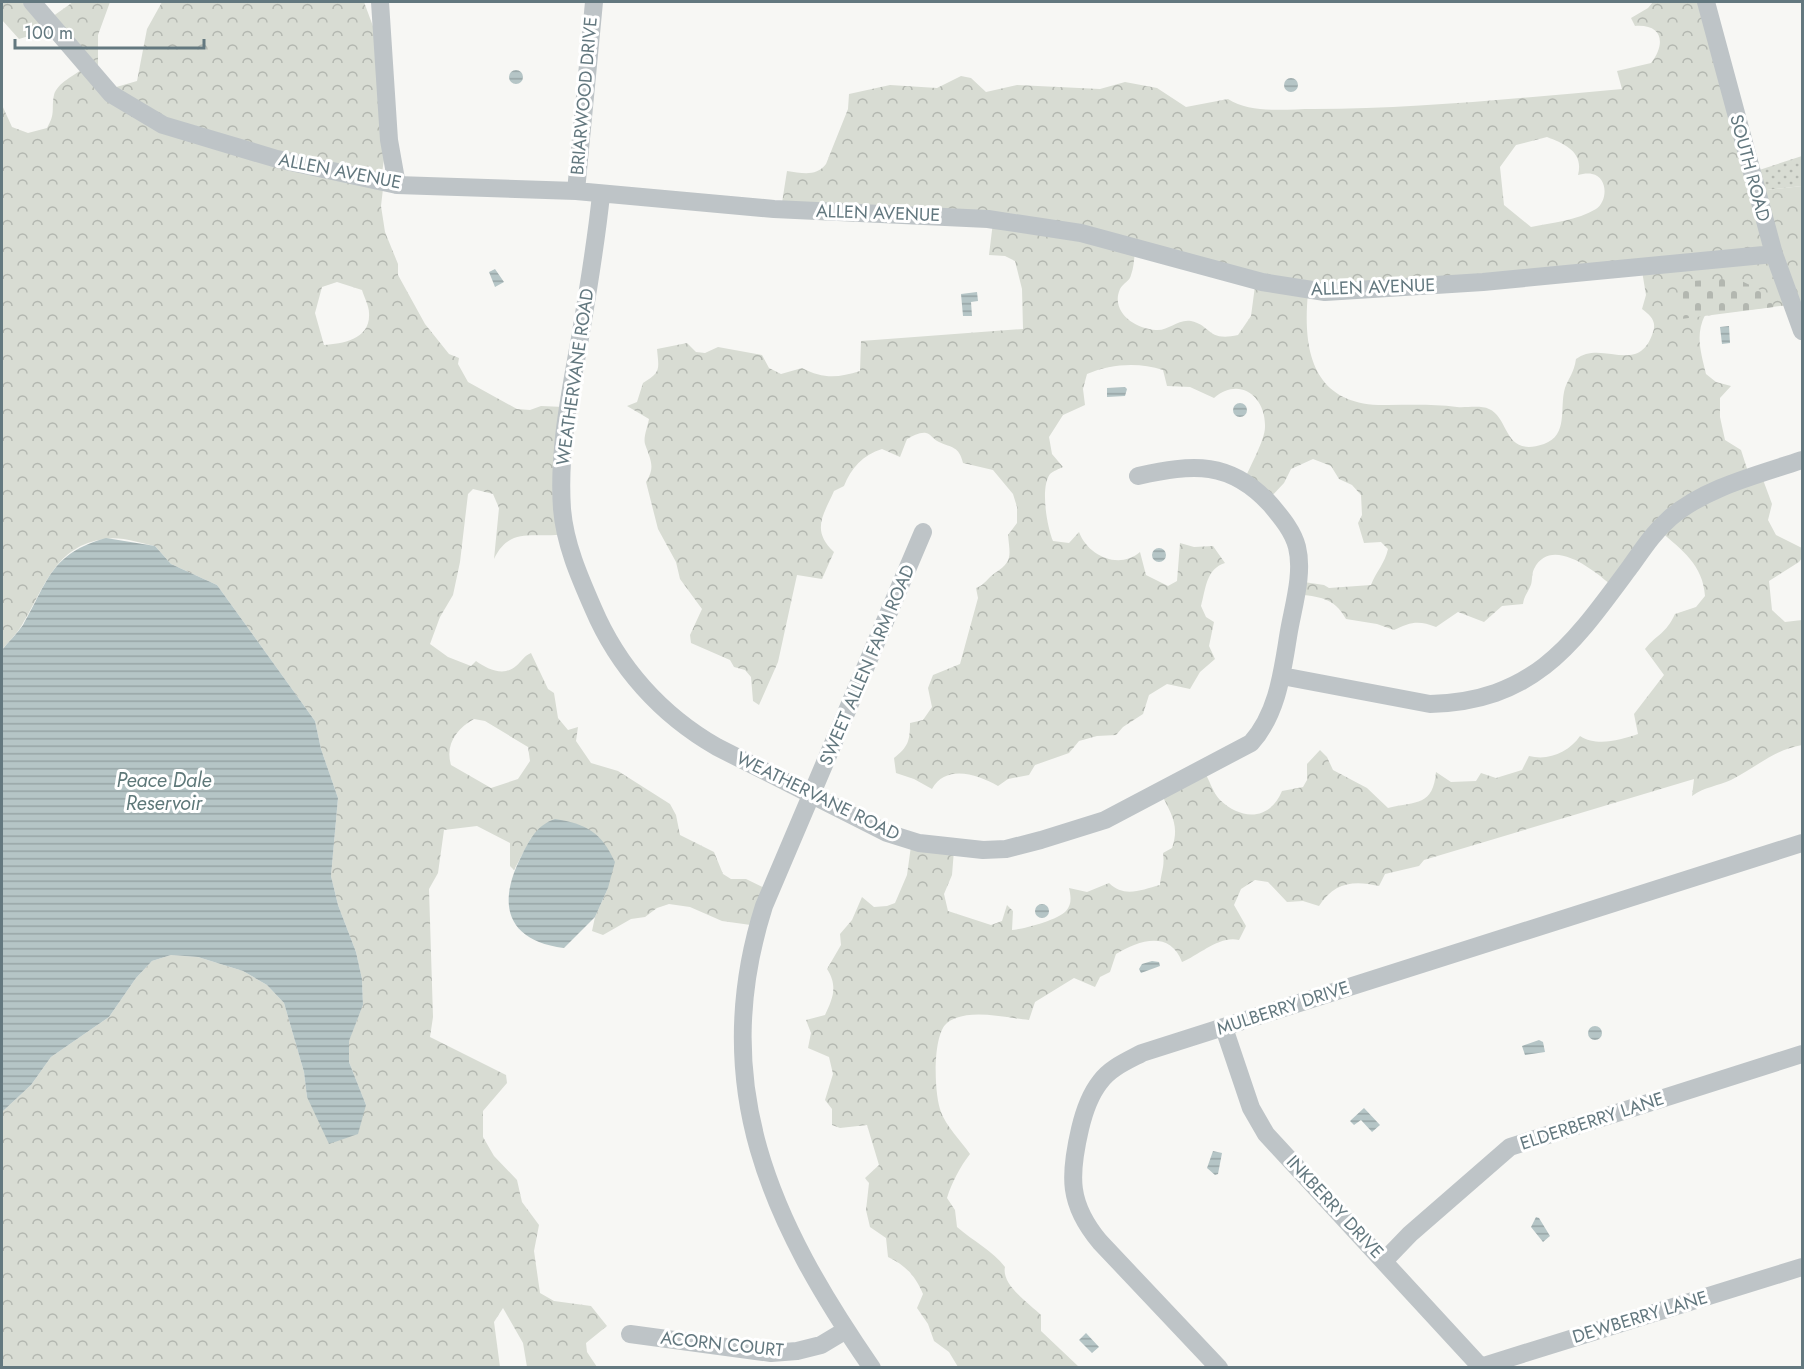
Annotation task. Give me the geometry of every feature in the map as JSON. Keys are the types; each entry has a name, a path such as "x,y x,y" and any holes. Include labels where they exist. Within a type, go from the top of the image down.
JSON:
{"street":[{"name":"ALLEN AVENUE","path":"32,2 111,94 163,126 277,159 397,185 576,191 774,209 931,215 1039,225 1081,233 1262,282 1325,292 1483,282 1774,254"},
{"path":"380,2 389,140 397,185"},
{"name":"BRIARWOOD DRIVE","path":"576,191 594,2"},
{"name":"SOUTH ROAD","path":"1706,2 1774,254 1803,331"},
{"name":"WEATHERVANE ROAD","path":"601,195 564,437 562,509 572,556 603,634 620,662 636,681 666,709 704,739 887,833 919,843 983,850 1006,849 1105,820 1251,743 1271,712 1282,676 1298,557 1297,546 1278,513 1242,479 1215,469 1173,468 1138,476"},
{"path":"1282,676 1430,704 1453,704 1484,697 1512,687 1552,661 1576,639 1647,540 1679,510 1720,488 1803,460"},
{"name":"SWEET ALLEN FARM ROAD","path":"872,1368 846,1330 772,1194 753,1138 743,1073 745,1000 754,939 764,906 814,795 863,668 923,532"},
{"name":"MULBERRY DRIVE","path":"1219,1368 1087,1227 1078,1209 1071,1172 1086,1107 1100,1081 1109,1072 1142,1053 1803,843"},
{"name":"INKBERRY DRIVE","path":"1224,1028 1257,1120 1479,1367"},
{"name":"ELDERBERRY LANE","path":"1384,1261 1410,1234 1510,1147 1803,1054"},
{"name":"DEWBERRY LANE","path":"1479,1367 1803,1267"},
{"name":"ACORN COURT","path":"630,1334 771,1353 797,1351 821,1345 846,1330"}],"green space":[{"path":"2,2 29,2 44,22 29,36 19,39 2,20"},
{"path":"73,2 110,2 98,35 98,81 106,90 137,81 147,29 162,2 364,2 374,29 386,147 381,179 384,180 381,206 385,232 398,264 398,275 425,324 449,354 459,358 458,364 468,382 517,409 530,410 541,406 564,407 565,534 516,537 500,548 494,559 499,508 493,494 473,489 468,494 460,562 453,595 440,617 430,644 448,657 471,666 476,661 490,669 501,671 516,666 531,653 548,689 554,693 558,718 568,730 578,727 576,741 591,763 618,771 670,804 676,815 680,835 714,852 723,874 731,879 746,879 771,891 758,926 722,921 690,907 669,904 657,908 645,917 631,919 603,935 592,931 595,917 608,888 531,838 514,870 510,866 510,843 477,826 444,830 438,873 429,889 433,1017 430,1037 506,1075 507,1083 483,1111 483,1137 494,1156 517,1180 522,1202 539,1225 534,1251 540,1293 554,1301 591,1306 607,1326 586,1343 587,1352 597,1367 527,1367 523,1343 503,1308 494,1322 500,1367 2,1367 2,1112 31,1085 51,1057 109,1017 136,978 152,961 171,955 198,957 243,971 267,985 284,1003 304,1072 307,1097 366,1105 349,1062 349,1040 363,1005 362,979 356,952 338,905 331,876 338,798 321,749 315,721 217,585 171,564 155,546 117,538 88,543 74,550 53,571 20,628 2,650 2,105 12,127 28,133 47,128 56,91 62,83 84,68 49,19","holes":["337,282 362,290 369,310 368,322 361,334 354,338 324,345 315,313 322,287","474,719 485,721 528,747 530,761 518,779 491,788 451,765 451,744 457,733"]},
{"path":"1653,2 1706,2 1758,191 1802,186 1802,336 1789,305 1705,315 1700,337 1706,374 1716,382 1731,386 1720,398 1720,417 1725,440 1741,450 1750,478 1762,477 1772,504 1768,520 1776,535 1802,548 1802,558 1799,562 1769,581 1772,610 1785,622 1802,620 1802,745 1782,751 1731,780 1692,796 1694,779 1424,860 1419,866 1385,874 1379,886 1361,883 1345,885 1331,892 1319,906 1303,901 1287,902 1268,882 1255,880 1241,889 1234,905 1246,926 1239,940 1224,940 1182,962 1170,945 1162,942 1144,942 1116,954 1110,972 1100,977 1095,987 1074,978 1035,1002 1029,1020 976,1014 955,1018 947,1023 942,1030 937,1052 937,1093 946,1123 970,1154 951,1186 947,1198 955,1210 957,1227 1000,1261 1005,1267 1007,1281 1041,1315 1041,1331 1079,1367 958,1367 949,1352 934,1341 928,1324 917,1308 923,1294 917,1281 900,1263 888,1257 886,1238 870,1227 866,1210 869,1183 865,1178 879,1165 867,1125 840,1128 832,1125 832,1109 825,1100 833,1074 829,1057 808,1048 811,1033 806,1020 825,1015 828,1009 833,987 827,969 841,945 840,934 852,920 862,897 874,907 895,903 907,875 911,846 954,850 952,875 944,894 948,911 991,925 1002,921 1007,905 1013,911 1012,930 1024,928 1049,921 1066,911 1070,900 1069,888 1087,892 1109,883 1127,892 1160,885 1163,853 1172,848 1175,833 1171,814 1161,793 1204,771 1215,794 1228,807 1237,812 1255,814 1270,808 1282,791 1303,787 1307,780 1307,764 1320,750 1327,757 1333,770 1367,788 1388,808 1422,800 1431,791 1436,772 1451,782 1476,781 1481,773 1496,778 1522,770 1529,756 1551,756 1564,751 1580,736 1601,742 1638,734 1634,714 1664,675 1645,649 1665,630 1675,614 1696,607 1705,596 1700,575 1690,559 1660,531 1612,586 1595,572 1573,559 1562,555 1551,555 1542,559 1534,569 1531,585 1523,604 1502,606 1484,622 1458,612 1436,627 1425,623 1415,623 1394,630 1377,624 1346,619 1336,606 1325,599 1296,594 1297,581 1324,585 1329,588 1371,585 1383,563 1388,549 1381,542 1364,543 1358,523 1362,515 1361,495 1352,485 1339,479 1331,466 1313,459 1291,469 1284,483 1268,500 1245,479 1260,446 1265,427 1261,406 1256,398 1241,389 1223,392 1214,398 1190,387 1167,386 1163,370 1154,367 1125,365 1096,371 1087,374 1083,389 1085,405 1063,415 1049,437 1052,454 1063,467 1050,474 1045,488 1047,517 1053,541 1069,543 1079,532 1089,548 1105,558 1123,560 1140,552 1146,575 1168,586 1177,581 1180,543 1194,547 1213,546 1225,563 1210,574 1201,606 1206,617 1214,622 1209,646 1215,659 1200,672 1190,689 1167,684 1149,695 1143,714 1123,727 1116,735 1097,736 1079,741 1069,753 1035,765 1029,775 1008,779 998,786 972,775 953,774 938,781 932,789 914,779 896,773 894,758 907,743 910,723 923,720 932,707 928,688 933,675 960,664 978,598 976,588 1008,561 1010,553 1008,535 1017,523 1017,507 1013,494 993,470 963,463 957,450 926,433 907,439 900,457 882,449 863,459 850,473 844,486 834,491 823,515 821,530 823,537 834,552 822,579 797,575 778,662 759,705 753,701 751,677 745,670 734,667 730,660 691,643 690,635 702,609 680,579 676,562 658,529 646,482 651,472 645,441 649,419 627,406 637,402 643,383 658,370 657,349 687,343 696,352 705,353 718,347 762,355 769,368 781,374 802,368 824,376 838,376 860,371 861,341 1023,329 1022,289 1015,261 1005,256 989,255 993,222 781,209 787,171 813,172 826,164 848,109 849,94 890,85 937,88 961,76 971,78 986,92 1017,85 1100,89 1125,82 1157,88 1186,107 1228,99 1247,107 1280,110 1429,105 1622,89 1617,71 1651,63 1659,49 1660,42 1656,32 1644,26 1635,26 1631,18 1648,8","holes":["1547,137 1566,146 1576,155 1578,175 1592,174 1601,180 1604,190 1603,201 1596,209 1581,216 1531,227 1504,205 1500,167 1516,145","1135,251 1255,286 1251,316 1238,335 1228,337 1215,335 1191,321 1181,322 1161,330 1140,326 1126,318 1118,305 1120,289 1130,277","1642,271 1646,295 1642,309 1652,319 1654,328 1647,345 1639,352 1629,355 1586,354 1576,359 1565,388 1562,420 1557,434 1544,444 1531,447 1521,446 1509,435 1496,414 1486,408 1363,403 1344,397 1329,387 1318,373 1311,356 1308,337 1308,293"]},
{"path":"1802,156 1802,186 1758,191 1750,173"},
{"path":"1735,278 1771,295 1774,307 1681,319 1678,282"}],"water":[{"path":"516,70 521,72 523,77 521,82 516,84 511,82 509,77 511,72"},
{"path":"1291,78 1296,80 1298,85 1296,90 1291,92 1286,90 1284,85 1286,80"},
{"path":"495,269 504,282 495,287 489,272"},
{"path":"977,292 978,301 971,302 972,316 963,316 961,294"},
{"path":"1729,326 1730,343 1722,344 1720,327"},
{"path":"1125,387 1127,389 1125,396 1107,397 1107,388"},
{"path":"1240,403 1245,405 1247,410 1245,415 1240,417 1235,415 1233,410 1235,405"},
{"name":"Peace Dale Reservoir","path":"106,538 155,546 171,564 217,585 315,721 321,749 338,798 331,876 338,905 356,952 362,979 363,1005 349,1041 349,1062 366,1105 358,1134 329,1144 307,1097 304,1072 284,1003 267,985 243,971 198,957 171,955 152,961 136,978 109,1017 51,1057 31,1085 2,1112 2,650 23,625 46,582 62,561 87,544"},
{"path":"1159,548 1164,550 1166,555 1164,560 1159,562 1154,560 1152,555 1154,550"},
{"path":"555,819 592,831 604,843 615,862 608,888 595,917 564,948 544,944 529,937 518,928 509,903 514,872 528,843 543,825"},
{"path":"1042,904 1047,906 1049,911 1047,916 1042,918 1037,916 1035,911 1037,906"},
{"path":"1152,961 1159,962 1160,966 1141,973 1139,969 1142,964"},
{"path":"1595,1026 1600,1028 1602,1033 1600,1038 1595,1040 1590,1038 1588,1033 1590,1028"},
{"path":"1539,1040 1543,1042 1545,1052 1525,1055 1522,1046"},
{"path":"1364,1108 1380,1125 1372,1132 1361,1120 1354,1125 1350,1121"},
{"path":"1213,1151 1222,1153 1218,1174 1215,1175 1207,1168"},
{"path":"1536,1217 1539,1218 1550,1236 1543,1242 1531,1227"},
{"path":"1086,1333 1099,1347 1092,1353 1079,1340"}]}
